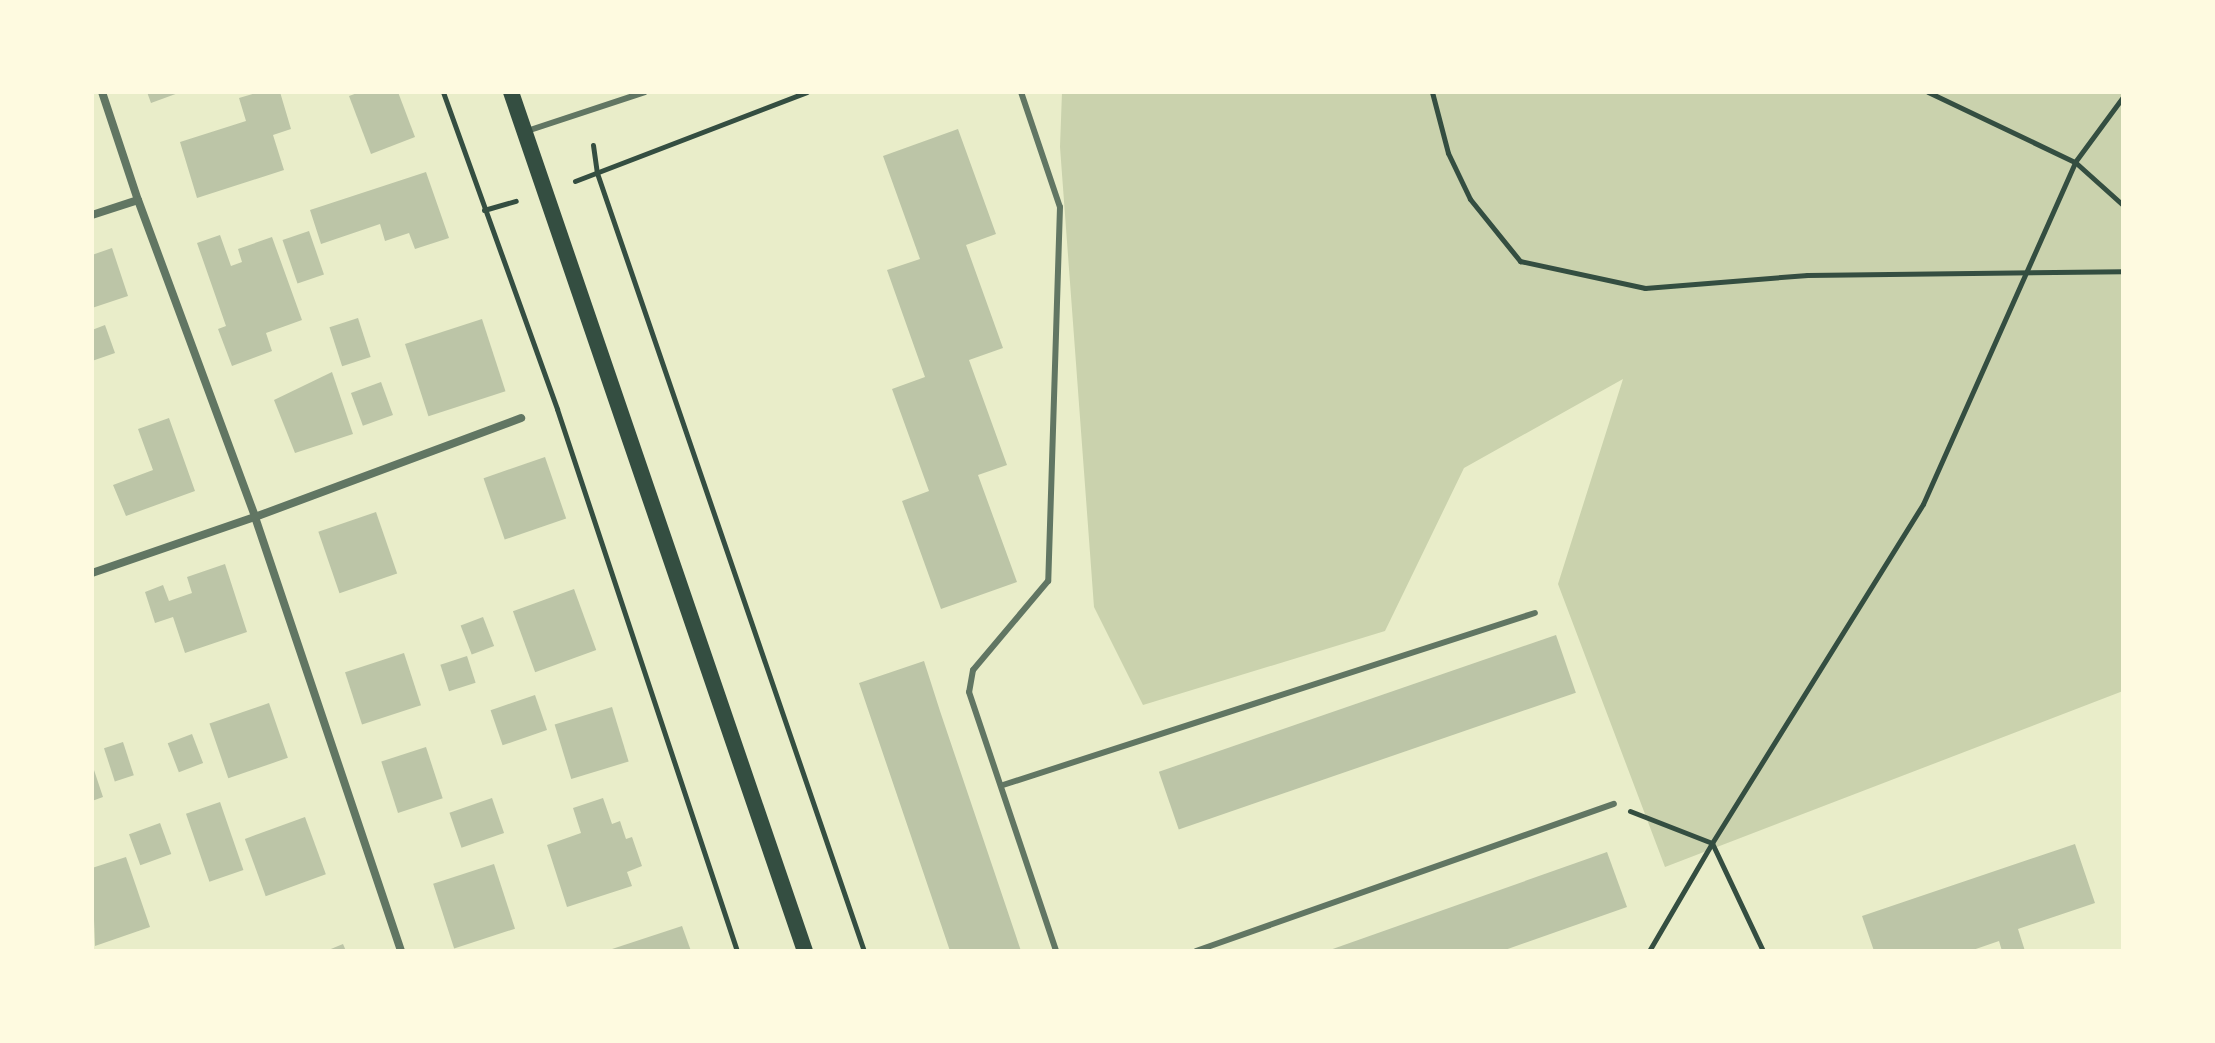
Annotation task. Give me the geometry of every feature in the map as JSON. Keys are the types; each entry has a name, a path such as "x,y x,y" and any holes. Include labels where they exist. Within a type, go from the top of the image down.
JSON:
{"main road":[{"path":"511,92 805,951"}],"street":[{"path":"102,92 138,200 255,517 401,951"},
{"path":"92,215 138,200"},
{"path":"92,573 255,517 521,418"}],"lane":[{"path":"524,132 645,92"},
{"path":"1021,92 1060,207 1048,581 973,670 969,692 1003,785 1056,951"},
{"path":"1003,785 1535,613"},
{"path":"1196,951 1614,804"}],"path":[{"path":"443,92 557,409 737,951"},
{"path":"575,181 807,92"},
{"path":"1432,92 1448,153 1470,199 1520,261 1645,288 1807,275 2123,271"},
{"path":"1928,92 2075,162 2123,205"},
{"path":"1649,951 1712,843 1923,504 2075,162 2123,97"},
{"path":"593,145 597,173 864,951"},
{"path":"484,210 516,201"},
{"path":"1614,804 1712,843 1763,951"}],"green space":[{"path":"1062,92 2123,92 2123,691 1665,867 1558,584 1623,379 1464,468 1385,631 1143,705 1094,607 1060,147"}],"building":[{"path":"147,92 181,92 151,103"},
{"path":"259,92 280,92 291,129 273,135 284,170 197,198 180,142 246,121 239,98"},
{"path":"360,92 398,92 415,137 371,154 349,96"},
{"path":"958,129 996,234 966,245 1003,348 969,360 1007,465 978,475 1017,582 941,609 902,501 929,491 892,389 925,377 887,270 920,259 883,156"},
{"path":"426,172 449,238 415,249 409,233 385,241 380,224 321,244 310,210"},
{"path":"309,231 324,274 298,284 283,240"},
{"path":"220,235 231,266 242,262 238,249 272,237 302,320 266,333 272,351 232,366 218,329 226,326 197,243"},
{"path":"112,248 128,296 92,308 92,255"},
{"path":"358,318 371,357 342,366 329,327"},
{"path":"482,319 505,391 428,416 405,344"},
{"path":"105,325 115,353 92,361 92,330"},
{"path":"332,372 353,434 295,453 274,400"},
{"path":"381,382 393,415 363,426 351,393"},
{"path":"169,418 195,491 126,516 113,485 153,470 138,429"},
{"path":"545,457 566,518 505,540 484,478"},
{"path":"376,512 397,573 339,593 318,532"},
{"path":"225,564 247,632 185,653 173,617 155,623 145,592 163,585 169,601 192,593 187,577"},
{"path":"574,589 596,650 535,672 513,611"},
{"path":"483,617 494,646 472,655 461,626"},
{"path":"1556,635 1576,693 1179,829 1159,772"},
{"path":"404,653 421,705 362,724 345,672"},
{"path":"467,656 476,683 449,691 440,665"},
{"path":"924,661 1021,951 950,951 859,683"},
{"path":"535,695 547,730 503,745 491,710"},
{"path":"269,703 288,758 228,778 209,724"},
{"path":"612,707 629,762 571,779 555,725"},
{"path":"192,734 203,763 179,772 168,743"},
{"path":"123,742 134,775 115,781 104,748"},
{"path":"426,747 443,798 398,813 381,762"},
{"path":"92,764 103,797 92,801"},
{"path":"492,798 504,833 461,848 449,813"},
{"path":"603,798 612,824 620,821 626,839 632,837 642,866 627,872 632,886 567,907 547,845 581,833 573,808"},
{"path":"220,802 243,870 209,882 186,814"},
{"path":"305,817 326,874 266,896 245,839"},
{"path":"160,823 171,854 140,865 129,834"},
{"path":"2075,844 2095,903 2018,929 2025,951 2002,951 1999,941 1970,951 1874,951 1862,916"},
{"path":"1607,852 1627,907 1502,951 1327,951"},
{"path":"126,857 150,927 95,946 92,868"},
{"path":"494,864 515,929 454,948 433,884"},
{"path":"682,926 691,951 609,950"},
{"path":"343,944 346,951 326,951"}]}
